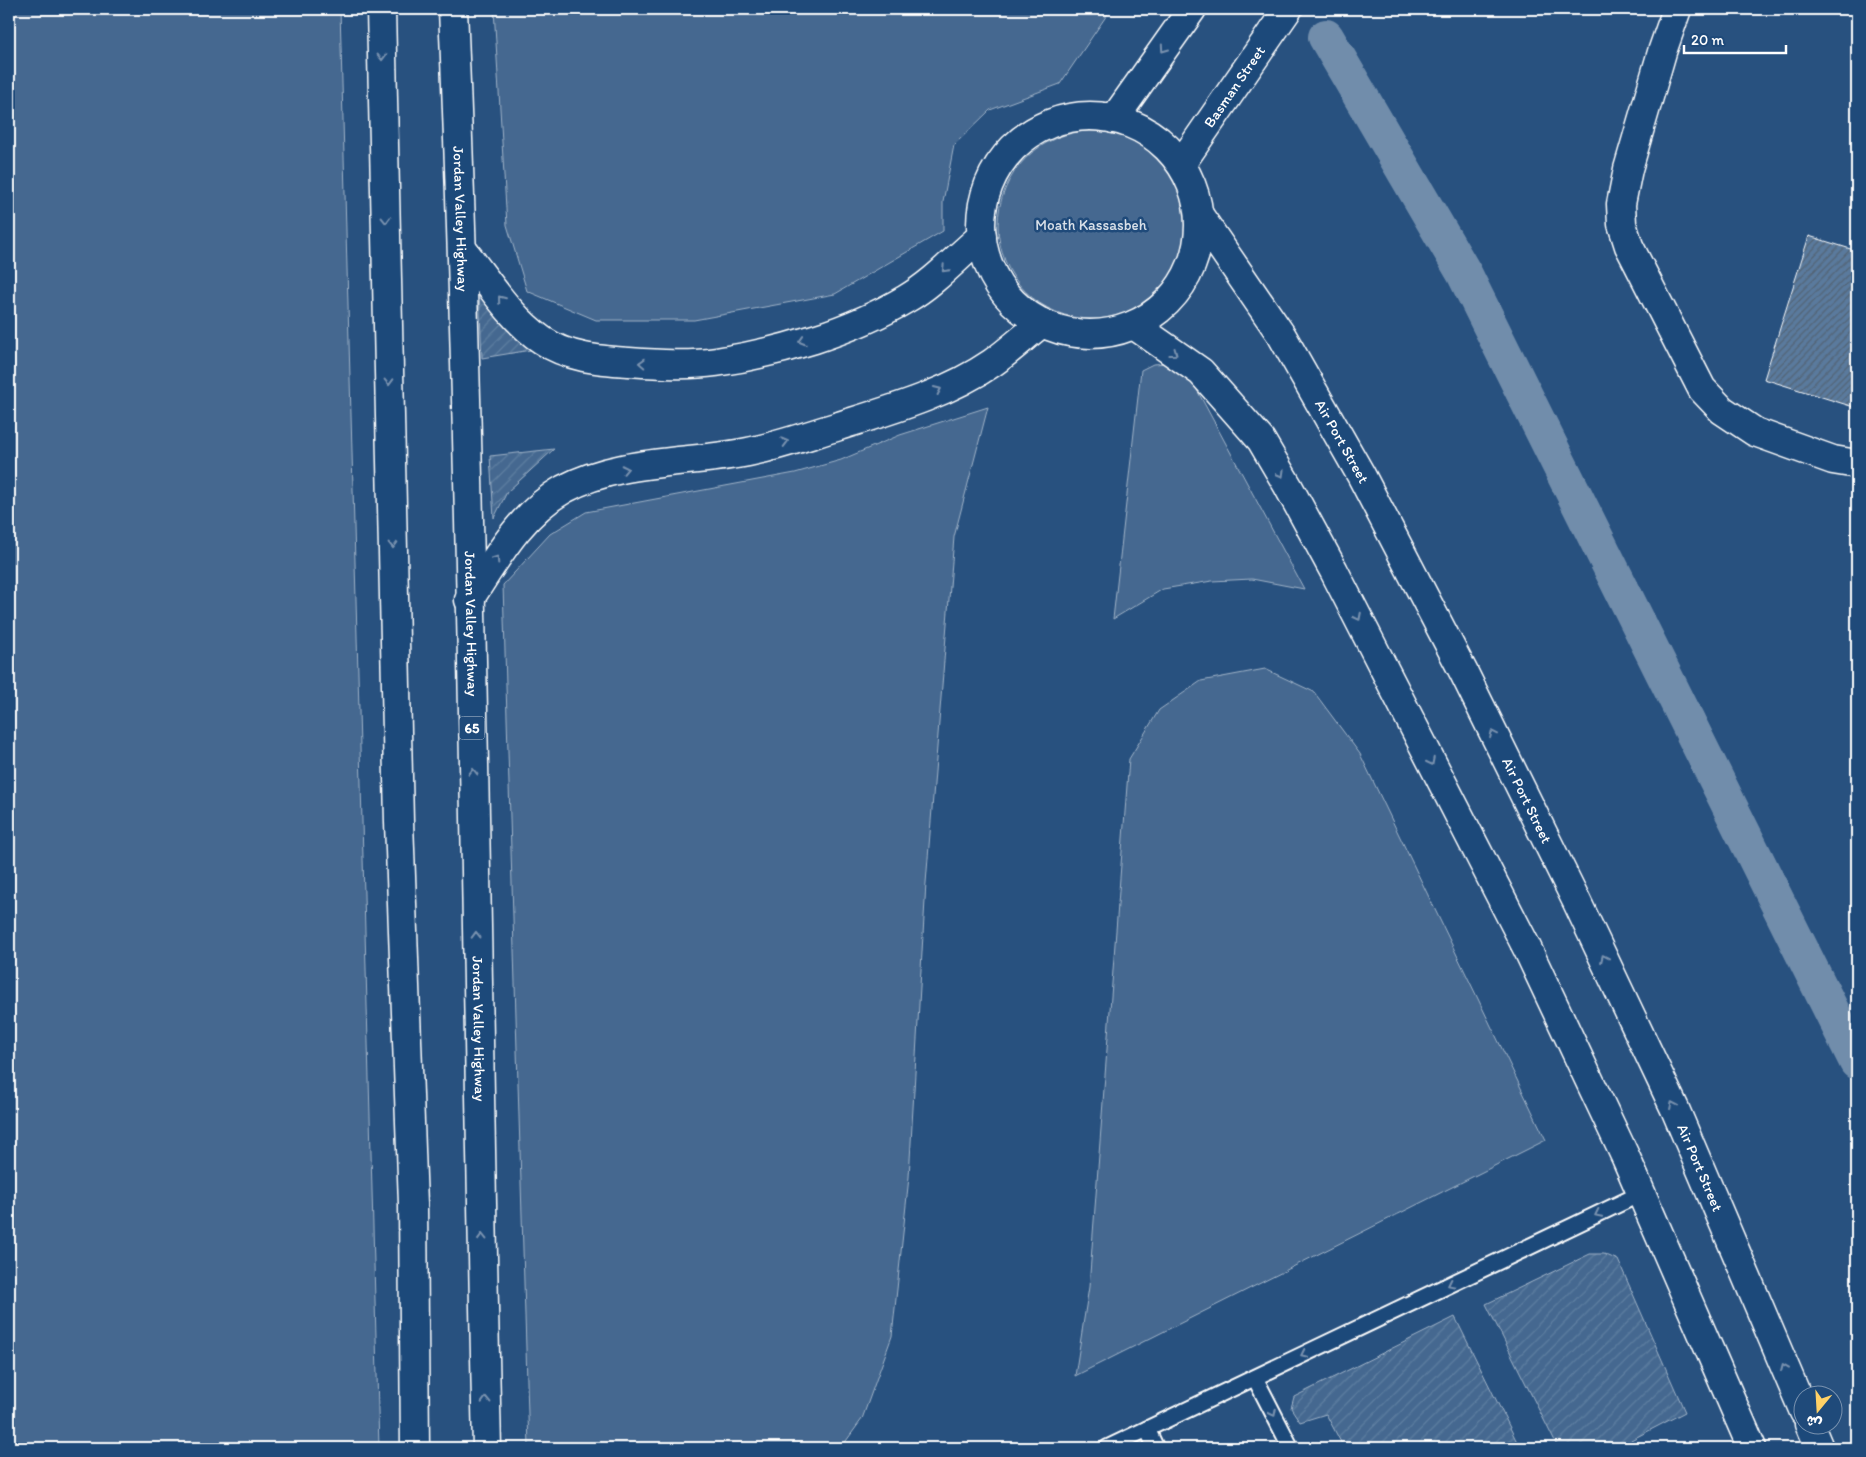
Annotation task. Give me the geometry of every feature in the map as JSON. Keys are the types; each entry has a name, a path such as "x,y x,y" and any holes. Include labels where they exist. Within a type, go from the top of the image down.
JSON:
{"main road":[{"path":"381,9 399,822 413,1204 415,1448"},
{"name":"Jordan Valley Highway","path":"452,9 463,250 469,457 470,600 487,1448"},
{"path":"1114,119 1192,9"},
{"name":"Basman Street","path":"1181,164 1288,9"},
{"path":"1677,9 1662,52 1628,169 1622,204 1622,224 1629,246 1702,389 1722,410 1755,432 1833,460 1857,464"},
{"path":"1091,116 1114,119 1148,132 1162,143 1181,164 1193,188 1199,215 1199,238 1194,260 1185,281 1171,299 1160,309 1134,325 1104,334 1072,332 1042,322 1023,311 1003,290 995,278 986,258 982,236 982,214 986,191 992,177 1010,152 1027,136 1046,126 1069,118 1091,116"},
{"name":"Air Port Street","path":"1199,215 1282,336 1361,475 1464,673 1576,900 1675,1109 1794,1389"},
{"path":"463,250 509,309 542,340 566,353 594,360 669,364 715,362 767,352 865,320 914,294 936,278 982,236"},
{"path":"470,600 506,542 533,512 564,490 601,474 637,466 758,450 899,407 970,376 992,363 1042,322"},
{"path":"1134,325 1201,372 1261,440 1334,571 1527,948 1642,1193 1752,1448"},
{"path":"1813,1434 1819,1448"}],"lane":[{"path":"1106,1448 1642,1193"},
{"path":"1255,1378 1291,1448"},
{"path":"1147,1429 1156,1448"}],"green space":[{"path":"9,9 340,9 379,1448 9,1448"},
{"path":"494,9 1111,9 1060,84 990,110 954,145 943,202 943,231 835,294 694,320 596,320 527,291 507,225"},
{"name":"Moath Kassasbeh","path":"1083,131 1101,131 1128,138 1159,158 1179,189 1186,216 1186,234 1179,261 1159,292 1128,312 1101,319 1083,319 1065,315 1048,308 1032,298 1019,285 1009,269 1002,252 998,234 998,216 1002,198 1009,181 1019,165 1032,152 1048,142 1065,135"},
{"path":"479,291 537,349 482,358"},
{"path":"1171,363 1190,377 1304,589 1252,579 1212,581 1163,589 1113,619 1141,370 1153,364"},
{"path":"988,407 954,537 926,883 909,1177 892,1336 862,1419 841,1448 529,1448 503,585 550,534 586,512 795,473 841,460 900,435"},
{"path":"554,449 507,492 494,518 490,456"},
{"path":"1265,669 1314,692 1360,754 1546,1140 1075,1376 1089,1287 1129,759 1159,710 1201,681"},
{"path":"1590,1254 1604,1254 1618,1260 1685,1412 1631,1440 1635,1448 1558,1448 1486,1304"},
{"path":"1455,1317 1520,1448 1344,1448 1326,1414 1300,1422 1291,1408 1294,1397"}],"building":[{"path":"1809,236 1857,251 1857,408 1764,379"}],"waterway":[{"path":"1326,37 1464,273 1857,1062"}]}
